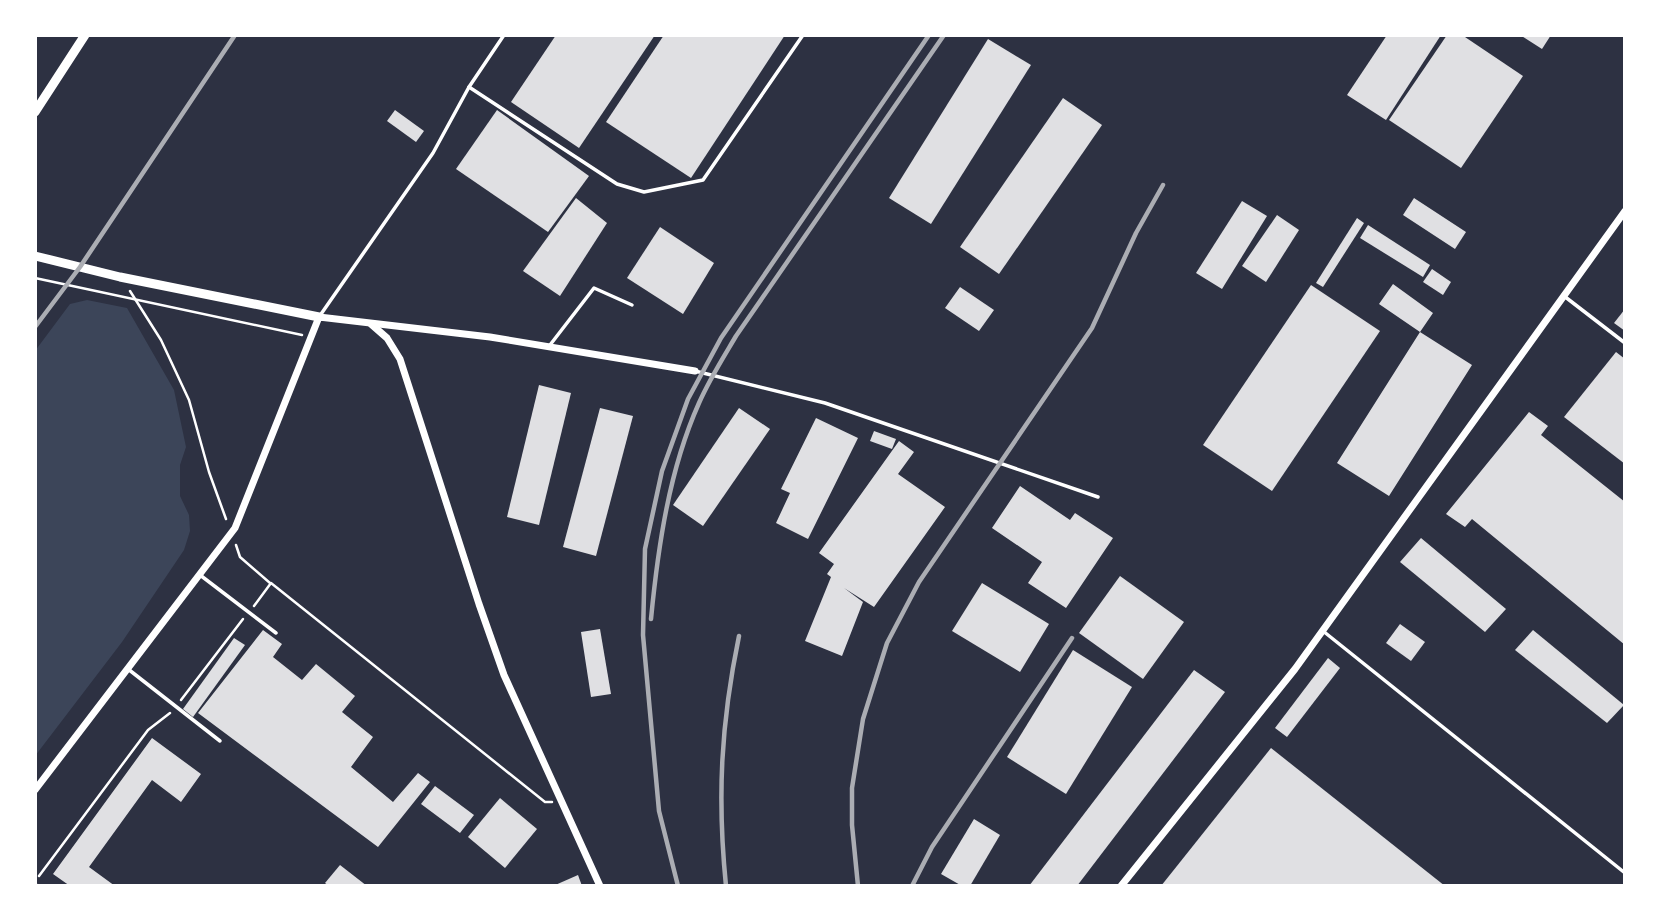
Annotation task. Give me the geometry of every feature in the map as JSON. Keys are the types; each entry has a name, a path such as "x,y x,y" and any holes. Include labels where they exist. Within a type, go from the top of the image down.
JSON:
{"street":[{"path":"35,112 85,35"},
{"path":"1121,886 1295,669 1625,211"},
{"path":"35,256 120,277 320,317 490,337 695,371"},
{"path":"35,790 231,533 320,317"},
{"path":"371,324 387,338 400,359 500,663 600,886"}],"lane":[{"path":"320,317 433,153 469,87 504,35"},
{"path":"469,87 617,184 644,192 703,180 803,35"},
{"path":"549,347 594,288 632,305"},
{"path":"1564,296 1625,344"},
{"path":"695,371 825,403 1098,497"},
{"path":"200,575 276,633"},
{"path":"1323,631 1625,873"},
{"path":"128,669 220,741"}],"path":[{"path":"120,277 161,340 190,401 209,472 240,557 545,802 565,804"},
{"path":"35,278 311,336"},
{"path":"36,884 148,730 171,713 271,583"}],"shaded area":[{"path":"87,300 127,308 174,390 186,447 180,465 180,496 189,515 190,531 184,550 122,642 35,756 35,351 70,304"}],"building":[{"path":"556,35 655,35 579,148 511,102"},
{"path":"664,35 785,35 691,178 606,122"},
{"path":"1387,35 1441,35 1386,120 1347,95"},
{"path":"1447,35 1462,35 1523,76 1461,168 1389,120"},
{"path":"1520,35 1551,35 1542,49"},
{"path":"988,39 1031,65 931,224 889,198"},
{"path":"1063,98 1102,125 999,274 960,247"},
{"path":"395,110 424,131 416,142 387,121"},
{"path":"497,110 589,176 548,232 456,169"},
{"path":"576,198 607,223 560,296 523,271"},
{"path":"1414,198 1466,232 1455,249 1403,215"},
{"path":"1242,201 1267,216 1222,289 1196,273"},
{"path":"1277,215 1299,230 1266,282 1242,266"},
{"path":"1357,218 1364,223 1323,287 1316,283"},
{"path":"1368,225 1430,265 1423,277 1360,238"},
{"path":"660,227 714,263 683,314 627,278"},
{"path":"1432,269 1451,282 1443,295 1423,282"},
{"path":"1393,284 1433,313 1420,332 1379,304"},
{"path":"1311,285 1380,331 1272,491 1203,445"},
{"path":"960,287 994,310 979,331 945,308"},
{"path":"1625,309 1625,331 1614,323"},
{"path":"1420,332 1472,365 1389,496 1337,463"},
{"path":"1616,352 1625,359 1625,464 1564,417"},
{"path":"539,385 571,393 539,525 507,517"},
{"path":"600,408 633,416 596,556 563,547"},
{"path":"739,408 770,429 703,526 673,505"},
{"path":"1529,412 1548,426 1541,435 1625,502 1625,645 1472,519 1465,527 1446,514"},
{"path":"816,418 858,438 808,539 776,523 790,493 781,489"},
{"path":"874,431 896,439 892,449 870,441"},
{"path":"899,441 914,452 898,474 945,507 874,607 844,588 863,602 842,656 805,641 831,577 827,574 834,564 819,553"},
{"path":"1020,486 1070,520 1075,513 1113,538 1066,608 1028,583 1042,562 992,528"},
{"path":"1421,538 1506,609 1485,632 1400,562"},
{"path":"1120,576 1184,622 1143,679 1079,633"},
{"path":"982,583 1049,624 1020,672 952,631"},
{"path":"1400,624 1425,642 1411,661 1386,643"},
{"path":"600,629 611,694 591,697 581,632"},
{"path":"263,630 282,644 273,657 302,680 316,664 355,696 342,712 373,737 351,767 393,802 418,773 430,782 378,847 198,713"},
{"path":"1533,630 1624,705 1607,723 1515,650"},
{"path":"234,638 245,645 193,717 183,709"},
{"path":"1073,650 1132,687 1066,794 1007,757"},
{"path":"1328,658 1340,668 1287,737 1275,728"},
{"path":"1194,670 1225,692 1077,886 1029,886"},
{"path":"152,738 201,774 181,802 152,780 89,867 115,886 70,886 53,874"},
{"path":"1271,748 1445,886 1161,886"},
{"path":"435,786 474,815 460,833 421,804"},
{"path":"500,798 537,829 505,868 468,837"},
{"path":"974,819 1000,835 970,886 962,886 941,874"},
{"path":"340,865 367,886 329,886 325,883"},
{"path":"578,875 582,886 553,886"}],"railway":[{"path":"35,327 80,267 235,35"},
{"path":"678,886 659,811 643,635 645,549 662,471 688,399 721,338 929,35"},
{"path":"651,619 661,537 672,482 689,429 707,386 736,336 944,35"},
{"path":"858,886 852,825 852,788 863,719 887,643 919,582 1092,328 1136,233 1163,185"},
{"path":"726,886 722,760 728,699 739,636"},
{"path":"912,886 932,847 1072,638"}]}
